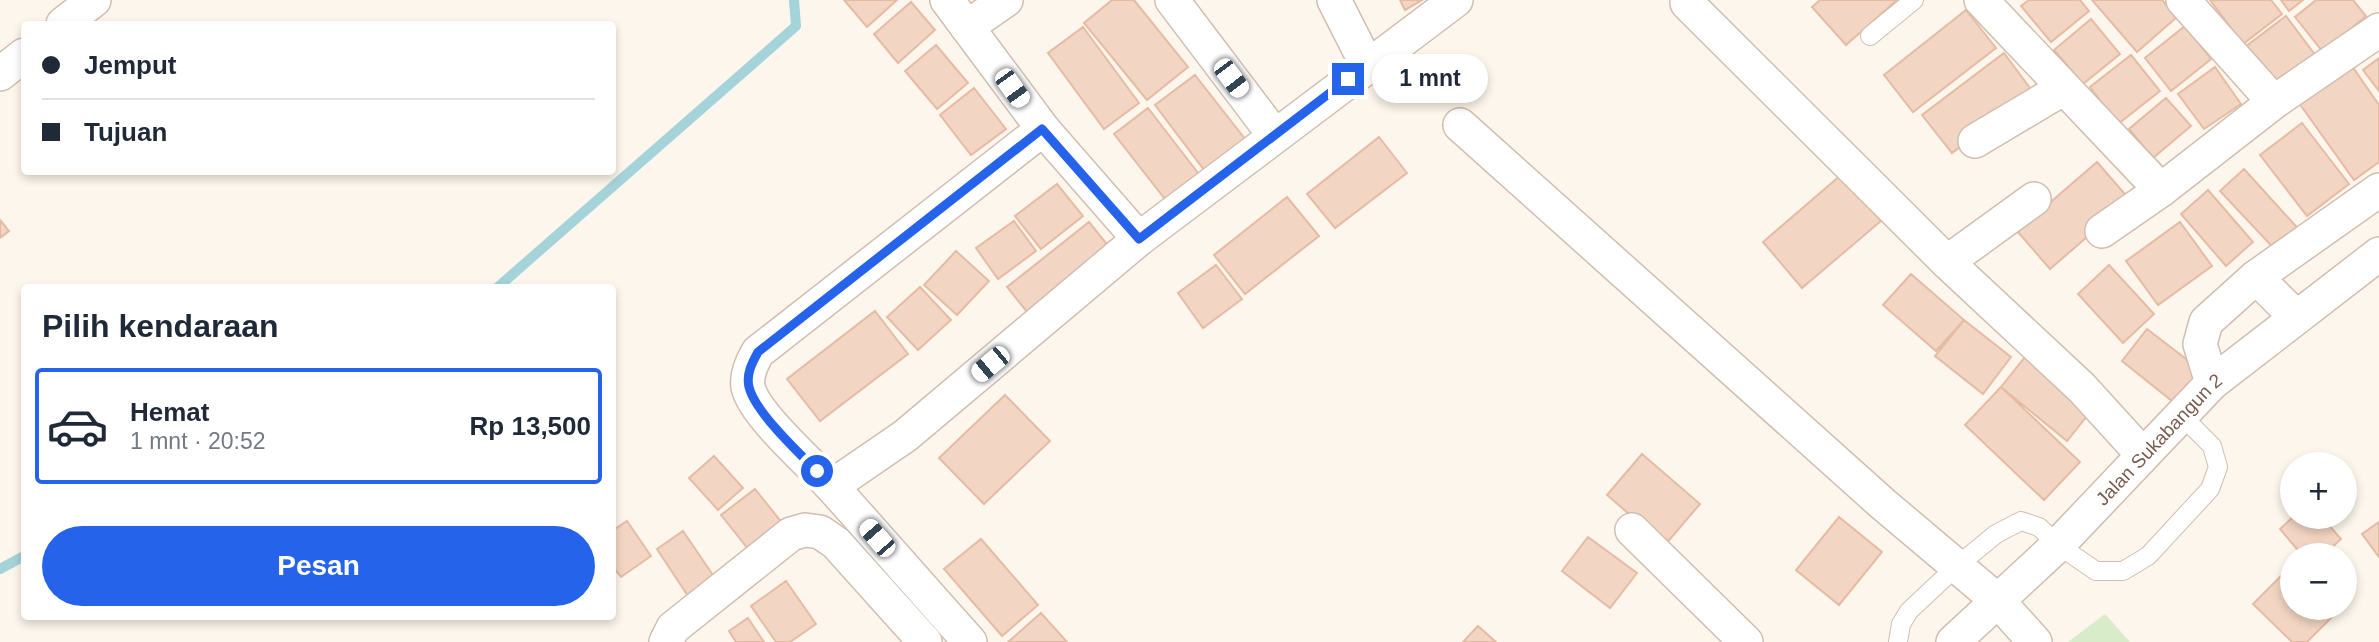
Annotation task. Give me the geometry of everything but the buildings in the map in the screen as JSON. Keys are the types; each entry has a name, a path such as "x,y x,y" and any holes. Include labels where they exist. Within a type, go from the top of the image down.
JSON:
{"street":[{"path":"67,21 94,0"},
{"path":"947,0 1042,129 1139,239"},
{"path":"967,27 1006,0"},
{"path":"1172,0 1275,136"},
{"path":"1334,0 1367,65"},
{"path":"832,486 905,436 1139,239 1456,0"},
{"path":"1981,0 2161,190"},
{"path":"2183,0 2274,102"},
{"path":"1687,4 1947,262 2082,388 2143,455"},
{"path":"2102,231 2161,190 2274,102 2379,30"},
{"path":"0,74 21,57"},
{"path":"1975,141 2064,88"},
{"path":"1460,125 1883,504 1998,601 2035,642"},
{"path":"970,642 832,486 787,441 756,402 748,387 749,368 758,352 1042,129"},
{"path":"2212,383 2200,344 2206,322 2256,277 2379,190"},
{"path":"1947,262 2034,199"},
{"path":"2350,211 2379,247"},
{"name":"Jalan Sukabangun 2","path":"1953,642 2057,545 2212,383 2379,254"},
{"path":"2256,277 2296,317"},
{"path":"666,642 673,628 747,568 791,534 806,530 820,532 836,543 925,642"},
{"path":"1632,530 1746,642"}],"lane":[{"path":"1870,36 1914,0"},
{"path":"1898,642 1901,624 1909,611 1957,565 1996,534 2021,521 2039,527 2057,545 2096,571 2123,571 2148,556 2210,489 2218,467 2212,446 2181,415"}],"green space":[{"path":"2105,614 2130,642 2068,642"}],"waterway":[{"path":"501,284 796,26 794,0"},
{"path":"0,569 21,558"}],"route":[{"path":"817,471 787,441 756,402 748,387 749,368 758,352 1042,129 1139,239 1348,79"}]}
